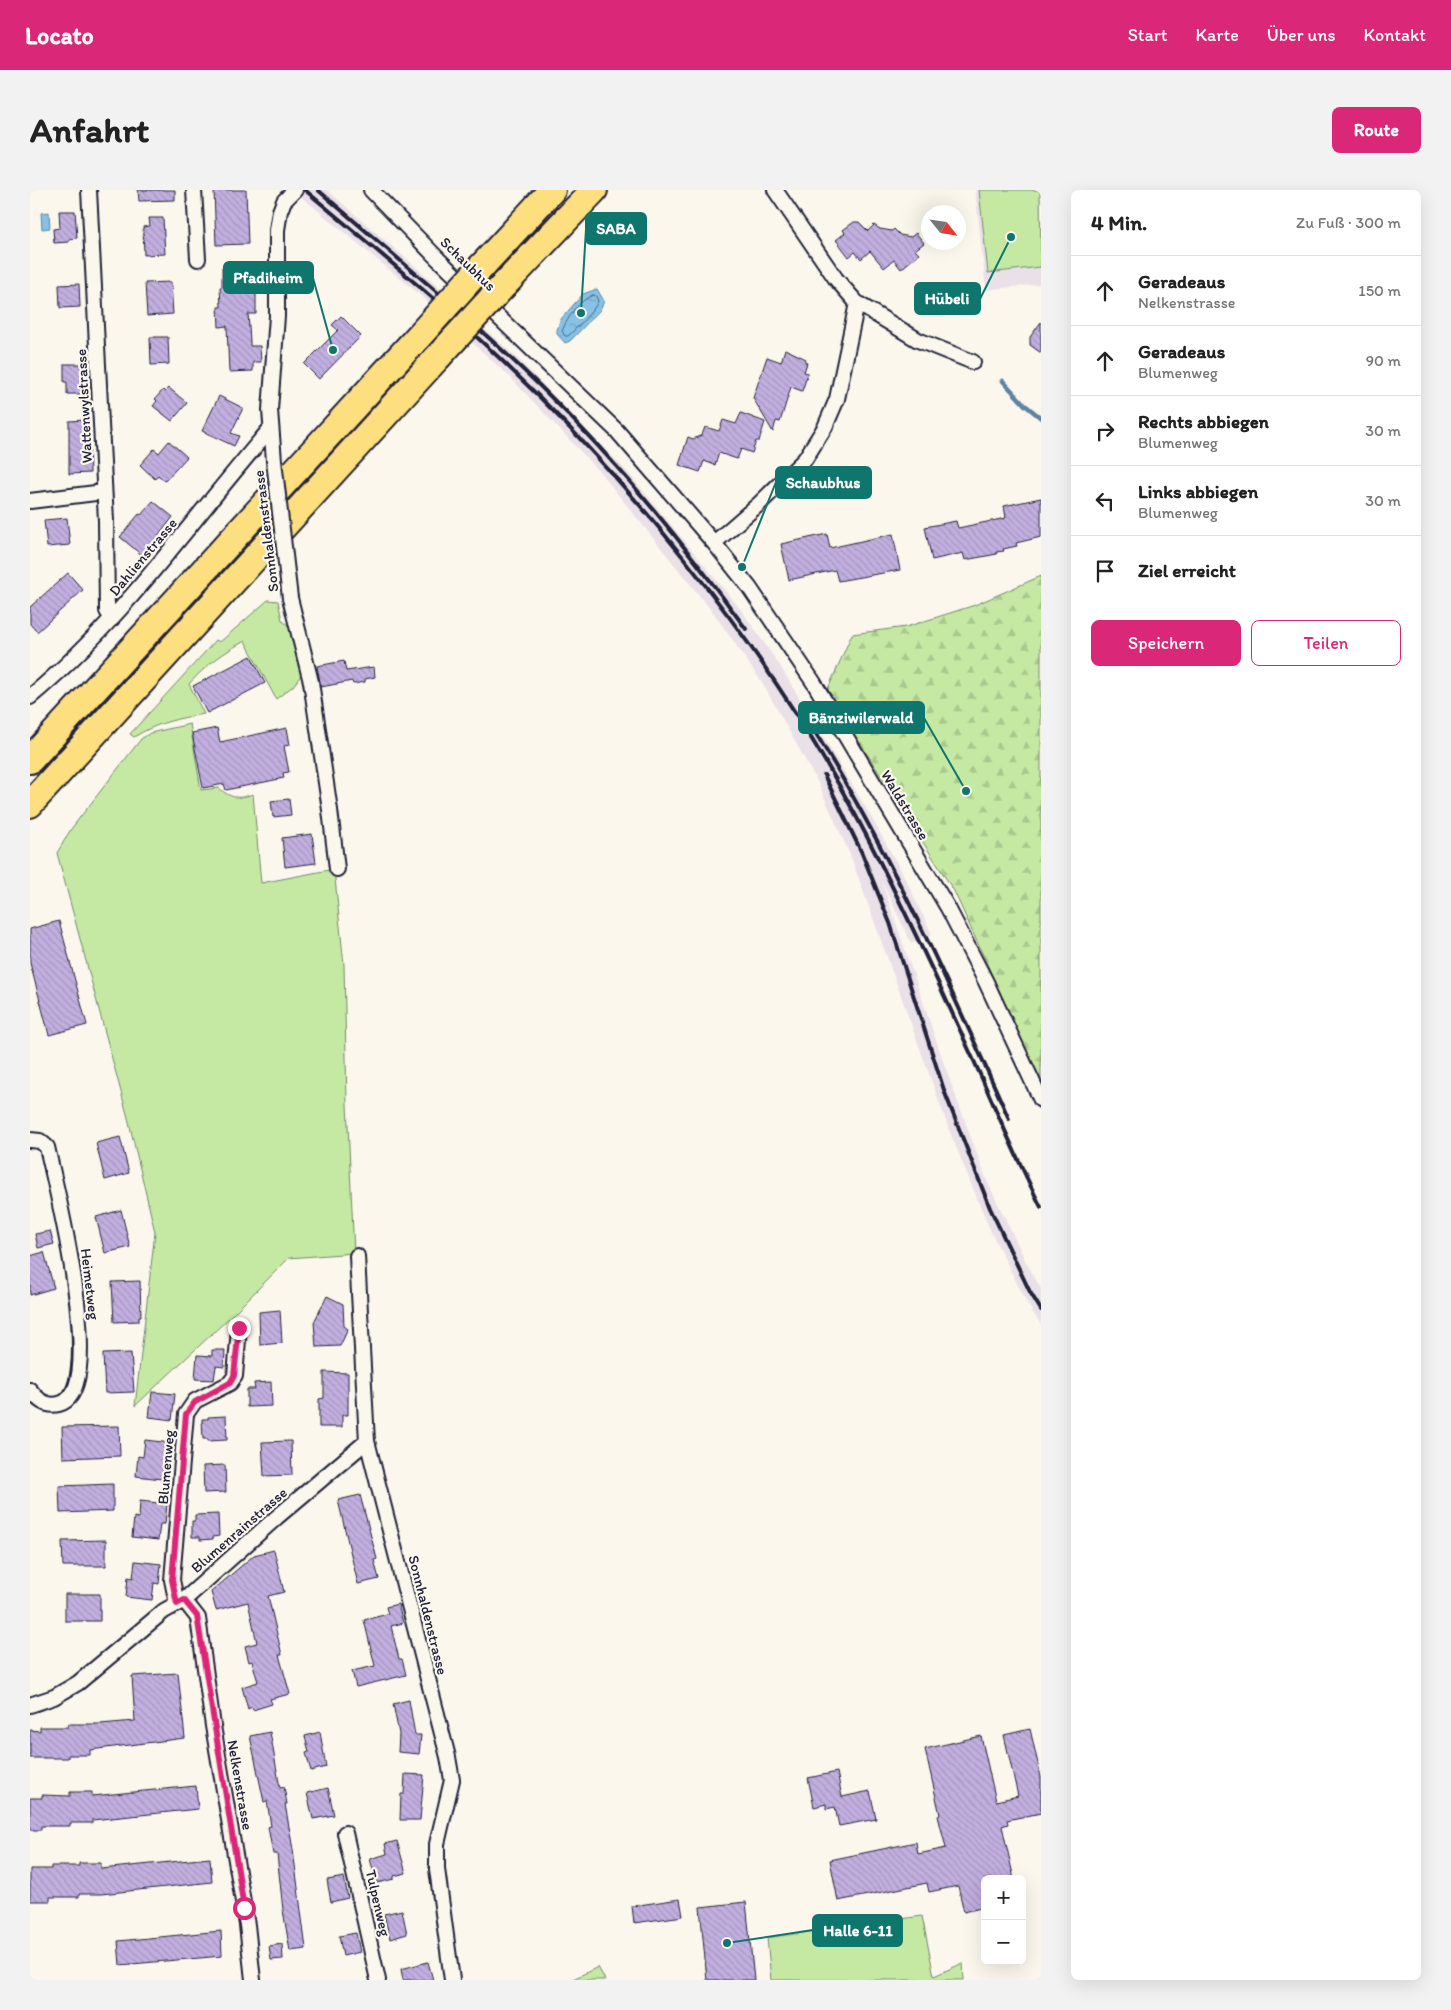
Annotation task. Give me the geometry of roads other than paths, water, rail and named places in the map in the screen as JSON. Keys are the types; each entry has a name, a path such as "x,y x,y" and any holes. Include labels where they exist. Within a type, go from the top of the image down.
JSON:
{"highway":[{"path":"30,760 552,190"},
{"path":"30,804 436,358 594,190"}],"street":[{"name":"Wattenwylstrasse","path":"89,190 104,492 107,611 112,619"},
{"path":"194,190 198,259"},
{"name":"Sonnhaldenstrasse","path":"295,190 284,202 280,211 277,230 277,316 270,410 271,428 290,598 311,682 337,869"},
{"name":"Schaubhus","path":"371,190 438,259 617,430 714,543"},
{"path":"775,190 836,279 857,303 918,340 973,362"},
{"path":"714,543 760,504 805,459 825,427 837,399 857,303"},
{"name":"Dahlienstrasse","path":"30,697 58,674 112,619 271,428"},
{"path":"30,501 104,492"},
{"name":"Waldstrasse","path":"714,543 749,587 814,683 948,908 986,982 1041,1100"},
{"name":"Heimetweg","path":"30,1140 40,1141 47,1147 69,1247 76,1292 80,1339 77,1383 71,1397 60,1404 48,1405 37,1399 30,1390"},
{"name":"Sonnhaldenstrasse","path":"357,1256 368,1441 448,1757 452,1780 437,1844 437,1868 452,1980"},
{"name":"Blumenweg","path":"180,1602 172,1580 186,1414 195,1402 230,1383 234,1376 239,1328"},
{"name":"Blumenrainstrasse","path":"30,1705 54,1697 78,1683 164,1611 180,1602 368,1441"},
{"name":"Nelkenstrasse","path":"180,1602 198,1618 247,1925 253,1980"},
{"name":"Tulpenweg","path":"345,1833 378,1980"}],"water":[{"path":"49,212 50,228 42,229 41,213"},
{"path":"597,289 604,301 600,310 570,341 565,343 557,334 561,319 583,294"}],"waterway":[{"path":"1003,381 1025,405 1041,418"}],"railway":[{"path":"305,190 459,321 534,391 637,502 687,562 733,623 818,749 855,814 928,960 1041,1207"},
{"path":"318,190 485,334 567,413 648,502 746,629"},
{"path":"810,724 866,820 917,918 1009,1119"},
{"path":"824,775 861,851 890,923 945,1093 990,1208 1030,1292 1041,1310"}],"place":[{"name":"Hübeli","path":"1011,237"},
{"name":"SABA","path":"581,313"},
{"name":"Pfadiheim","path":"333,350"},
{"name":"Schaubhus","path":"742,567"},
{"name":"Bänziwilerwald","path":"966,791"},
{"name":"Halle 6-11","path":"727,1943"}]}
